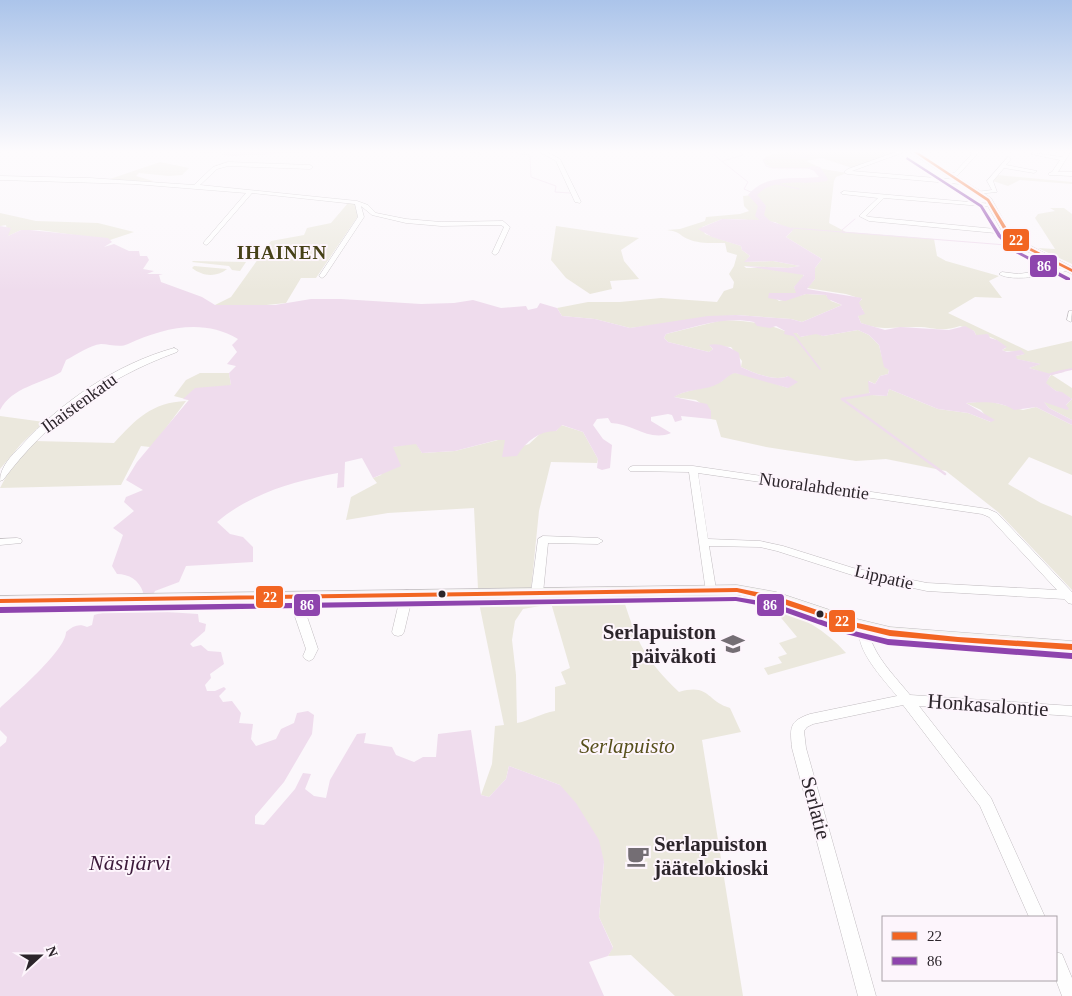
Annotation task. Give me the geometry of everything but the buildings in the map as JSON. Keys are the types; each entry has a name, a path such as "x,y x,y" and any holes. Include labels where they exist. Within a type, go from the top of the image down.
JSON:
{"main road":[{"path":"983,197 992,206 1006,232 1026,248 1070,270"},
{"path":"0,601 737,590 769,595 865,629 920,637 1072,647"}],"street":[{"path":"206,243 245,197"},
{"path":"308,197 357,203 366,206 374,214 406,220 440,224 503,223 507,226 495,253"},
{"path":"576,197 578,202"},
{"path":"881,197 862,216 869,219 1006,232"},
{"path":"899,197 992,206"},
{"path":"322,276 361,216 357,203"},
{"path":"1002,274 1018,276 1070,270"},
{"name":"Ihaistenkatu","path":"0,478 24,445 73,404 138,364 174,350"},
{"name":"Nuoralahdentie","path":"632,469 693,469 973,508 993,515 1070,597"},
{"path":"693,469 710,589"},
{"path":"537,592 543,539 598,542"},
{"path":"0,542 17,541"},
{"name":"Lippatie","path":"703,542 760,544 779,548 852,571 927,586 1070,597"},
{"path":"398,632 407,594"},
{"path":"294,596 312,649 309,656"},
{"path":"865,629 869,650 904,700 986,802 1037,916"},
{"name":"Honkasalontie","path":"904,700 1072,711"},
{"name":"Serlatie","path":"868,996 799,748 797,730 802,722 810,719 904,700"},
{"path":"1057,962 1072,996"}],"green space":[{"path":"743,197 832,197 829,223 846,232 934,239 937,256 946,261 999,276 989,281 1002,298 975,297 948,313 1028,351 1072,341 1072,369 1052,375 1072,388 1072,399 1045,383 1051,375 1029,368 1040,364 1016,359 1016,356 1024,354 1002,350 1006,348 989,336 976,335 974,331 960,326 941,329 921,327 888,328 861,323 858,316 863,310 858,303 862,299 846,294 807,288 815,279 815,268 822,259 786,237 792,231 775,222 722,219 702,227 705,234 741,246 742,250 750,256 745,262 773,261 800,266 788,268 744,266 746,268 769,268 803,273 804,278 794,287 797,293 769,293 779,301 806,294 826,295 831,301 842,305 802,322 791,319 736,315 630,328 595,319 562,316 557,308 588,302 620,302 661,298 717,302 724,291 733,288 734,282 729,274 734,266 737,255 727,252 725,243 692,241 667,230 680,229 705,221 706,217 740,214 749,211 744,206"},
{"path":"348,203 355,204 358,216 316,278 301,278 286,303 248,307 215,305 231,297 271,241 304,235 307,228 331,223"},
{"path":"1050,208 1064,208 1072,214 1072,264 1038,248 1055,249 1035,218 1038,214 1055,211"},
{"path":"0,213 36,221 98,223 134,232 110,240 39,230 21,230 8,236 6,225 0,226"},
{"path":"556,226 639,238 621,250 624,261 639,279 610,281 612,289 590,294 566,278 551,260"},
{"path":"192,262 246,262 240,271 232,270 229,266"},
{"path":"194,266 227,269 218,274 209,275 196,271 192,268"},
{"path":"723,320 768,325 793,335 793,332 797,333 801,337 816,333 823,336 858,330 869,335 879,345 882,357 889,370 888,374 880,376 875,384 869,381 869,392 872,395 887,396 889,389 938,409 968,413 991,422 981,410 966,403 988,401 1023,410 1036,407 1072,425 1072,475 1029,457 1008,484 1041,503 1072,516 1072,590 998,512 946,471 886,459 856,461 766,447 721,437 716,420 711,419 711,411 696,400 673,397 684,392 718,383 730,374 735,373 755,377 788,388 788,376 783,378 771,377 741,367 742,361 731,347 710,346 713,349 709,352 668,342 664,338 666,334"},
{"path":"200,373 229,373 231,385 150,447 141,446 121,485 0,488 10,469 35,441 114,443 145,414 163,405 186,401 163,432 189,400 174,396 186,380"},
{"path":"1072,399 1072,420 1049,408 1043,401 1066,405"},
{"path":"0,416 44,422 22,443 0,469"},
{"path":"561,425 583,432 598,459 597,463 551,462 539,511 531,590 478,589 474,508 388,513 346,520 351,497 377,483 373,478 381,475 392,447 416,443 422,453 455,451 498,440 505,440 506,444 523,446 529,444 543,431 556,431"},
{"name":"Serlapuisto","path":"624,601 639,641 658,670 679,692 697,690 708,694 717,702 730,708 741,732 702,740 743,996 675,996 631,955 608,956 613,947 599,917 604,862 560,785 509,766 506,779 489,797 481,795 492,764 495,726 504,725 479,603 539,602 540,606 523,609 515,621 512,640 516,675 517,723 555,711 555,687 566,684 561,672 570,668 551,603"},
{"path":"772,607 812,625 830,637 846,653 768,675 764,668 782,663 778,657 787,654 779,643 797,637"}],"water":[{"name":"Näsijärvi","path":"722,219 767,220 794,229 786,237 822,259 815,268 815,279 807,289 862,298 859,303 865,314 858,316 861,323 885,330 900,327 949,330 965,326 974,331 976,335 988,334 990,338 997,340 1007,347 1002,350 1007,352 1021,350 1025,354 1016,356 1017,359 1041,364 1029,368 1051,374 1046,383 1056,391 1062,392 1072,399 1066,405 1069,409 1067,410 1044,402 1049,408 1072,420 1072,425 1036,407 1014,410 1009,407 985,402 966,403 995,420 991,422 968,413 938,409 889,389 887,396 872,395 869,392 868,381 875,384 880,376 888,374 889,370 884,367 879,345 869,335 858,330 823,336 816,334 800,337 797,333 793,333 793,336 784,334 785,331 776,326 770,328 757,326 754,322 732,320 710,323 666,334 664,338 668,342 709,352 713,349 709,345 725,346 739,353 741,367 771,377 783,378 788,376 798,382 788,388 735,373 716,385 685,392 674,397 707,404 711,411 711,419 681,416 682,420 675,422 672,415 668,414 651,417 651,421 671,433 663,435 648,434 627,426 611,423 608,418 597,419 593,425 603,439 612,445 610,468 602,470 597,468 598,459 583,432 562,425 556,431 550,431 534,438 524,446 517,456 502,457 505,440 497,440 455,451 422,453 416,444 393,447 401,466 373,478 362,458 345,462 344,487 337,488 338,473 322,476 274,490 244,503 230,512 217,522 230,534 243,537 253,547 253,562 186,566 179,582 155,591 148,605 167,612 198,614 199,622 206,624 205,631 190,644 193,647 201,645 208,651 221,652 224,664 210,674 211,678 205,685 207,691 215,691 224,687 226,689 219,696 223,702 232,701 241,713 239,723 253,724 251,739 256,746 276,739 281,729 294,723 297,713 308,711 314,715 312,734 284,782 255,816 255,824 264,825 295,789 303,773 311,774 305,789 314,796 326,798 330,780 357,734 366,733 364,743 392,747 396,755 414,762 423,757 436,757 438,734 471,730 481,795 489,797 506,779 509,766 560,785 576,803 599,840 604,862 599,917 613,948 608,956 589,962 604,996 0,996 0,747 6,742 7,737 0,730 0,708 58,650 66,632 76,626 87,627 92,625 94,615 130,608 140,599 143,592 139,584 126,575 117,574 112,566 123,535 113,528 134,511 124,502 126,497 143,490 126,480 137,462 189,400 183,399 195,388 231,385 229,373 236,366 227,364 237,352 232,345 238,339 225,333 197,327 169,330 125,345 97,345 66,360 61,372 19,391 5,402 0,410 0,226 11,228 8,236 21,230 30,230 108,238 112,242 104,247 114,244 129,251 139,251 140,256 147,256 149,260 143,269 154,271 147,274 163,274 159,275 161,282 202,297 215,305 275,305 311,299 421,304 454,303 473,300 501,308 526,306 528,310 537,308 540,303 557,308 562,316 595,319 630,328 708,316 736,315 791,319 802,322 842,305 828,299 826,295 806,294 785,301 768,298 769,293 796,293 794,287 804,275 744,266 788,268 800,266 773,261 744,262 750,256 742,250 741,246 712,237 698,229"}],"waterway":[{"path":"754,197 762,206 759,216 768,223 773,236"},
{"path":"843,232 842,230 855,219"},
{"path":"792,228 843,232"},
{"path":"843,232 1006,245"},
{"path":"793,334 820,369"},
{"path":"1058,372 1072,369"},
{"path":"1051,374 1063,371"},
{"path":"871,394 842,399 945,474"}],"transit line":[{"name":"86","path":"968,197 981,206 999,236 1015,251 1068,279"},
{"name":"22","path":"984,197 988,200 1006,231 1020,244 1072,271"},
{"name":"22","path":"0,601 737,590 776,599 852,624 890,633 958,640 1072,647"},
{"name":"86","path":"0,610 736,599 774,606 849,632 888,642 1071,656"}],"place":[{"name":"Serlapuiston päiväkoti","path":"733,644"},
{"name":"Serlapuiston jäätelokioski","path":"638,856"}],"district":[{"name":"IHAINEN","path":"282,252"}]}
